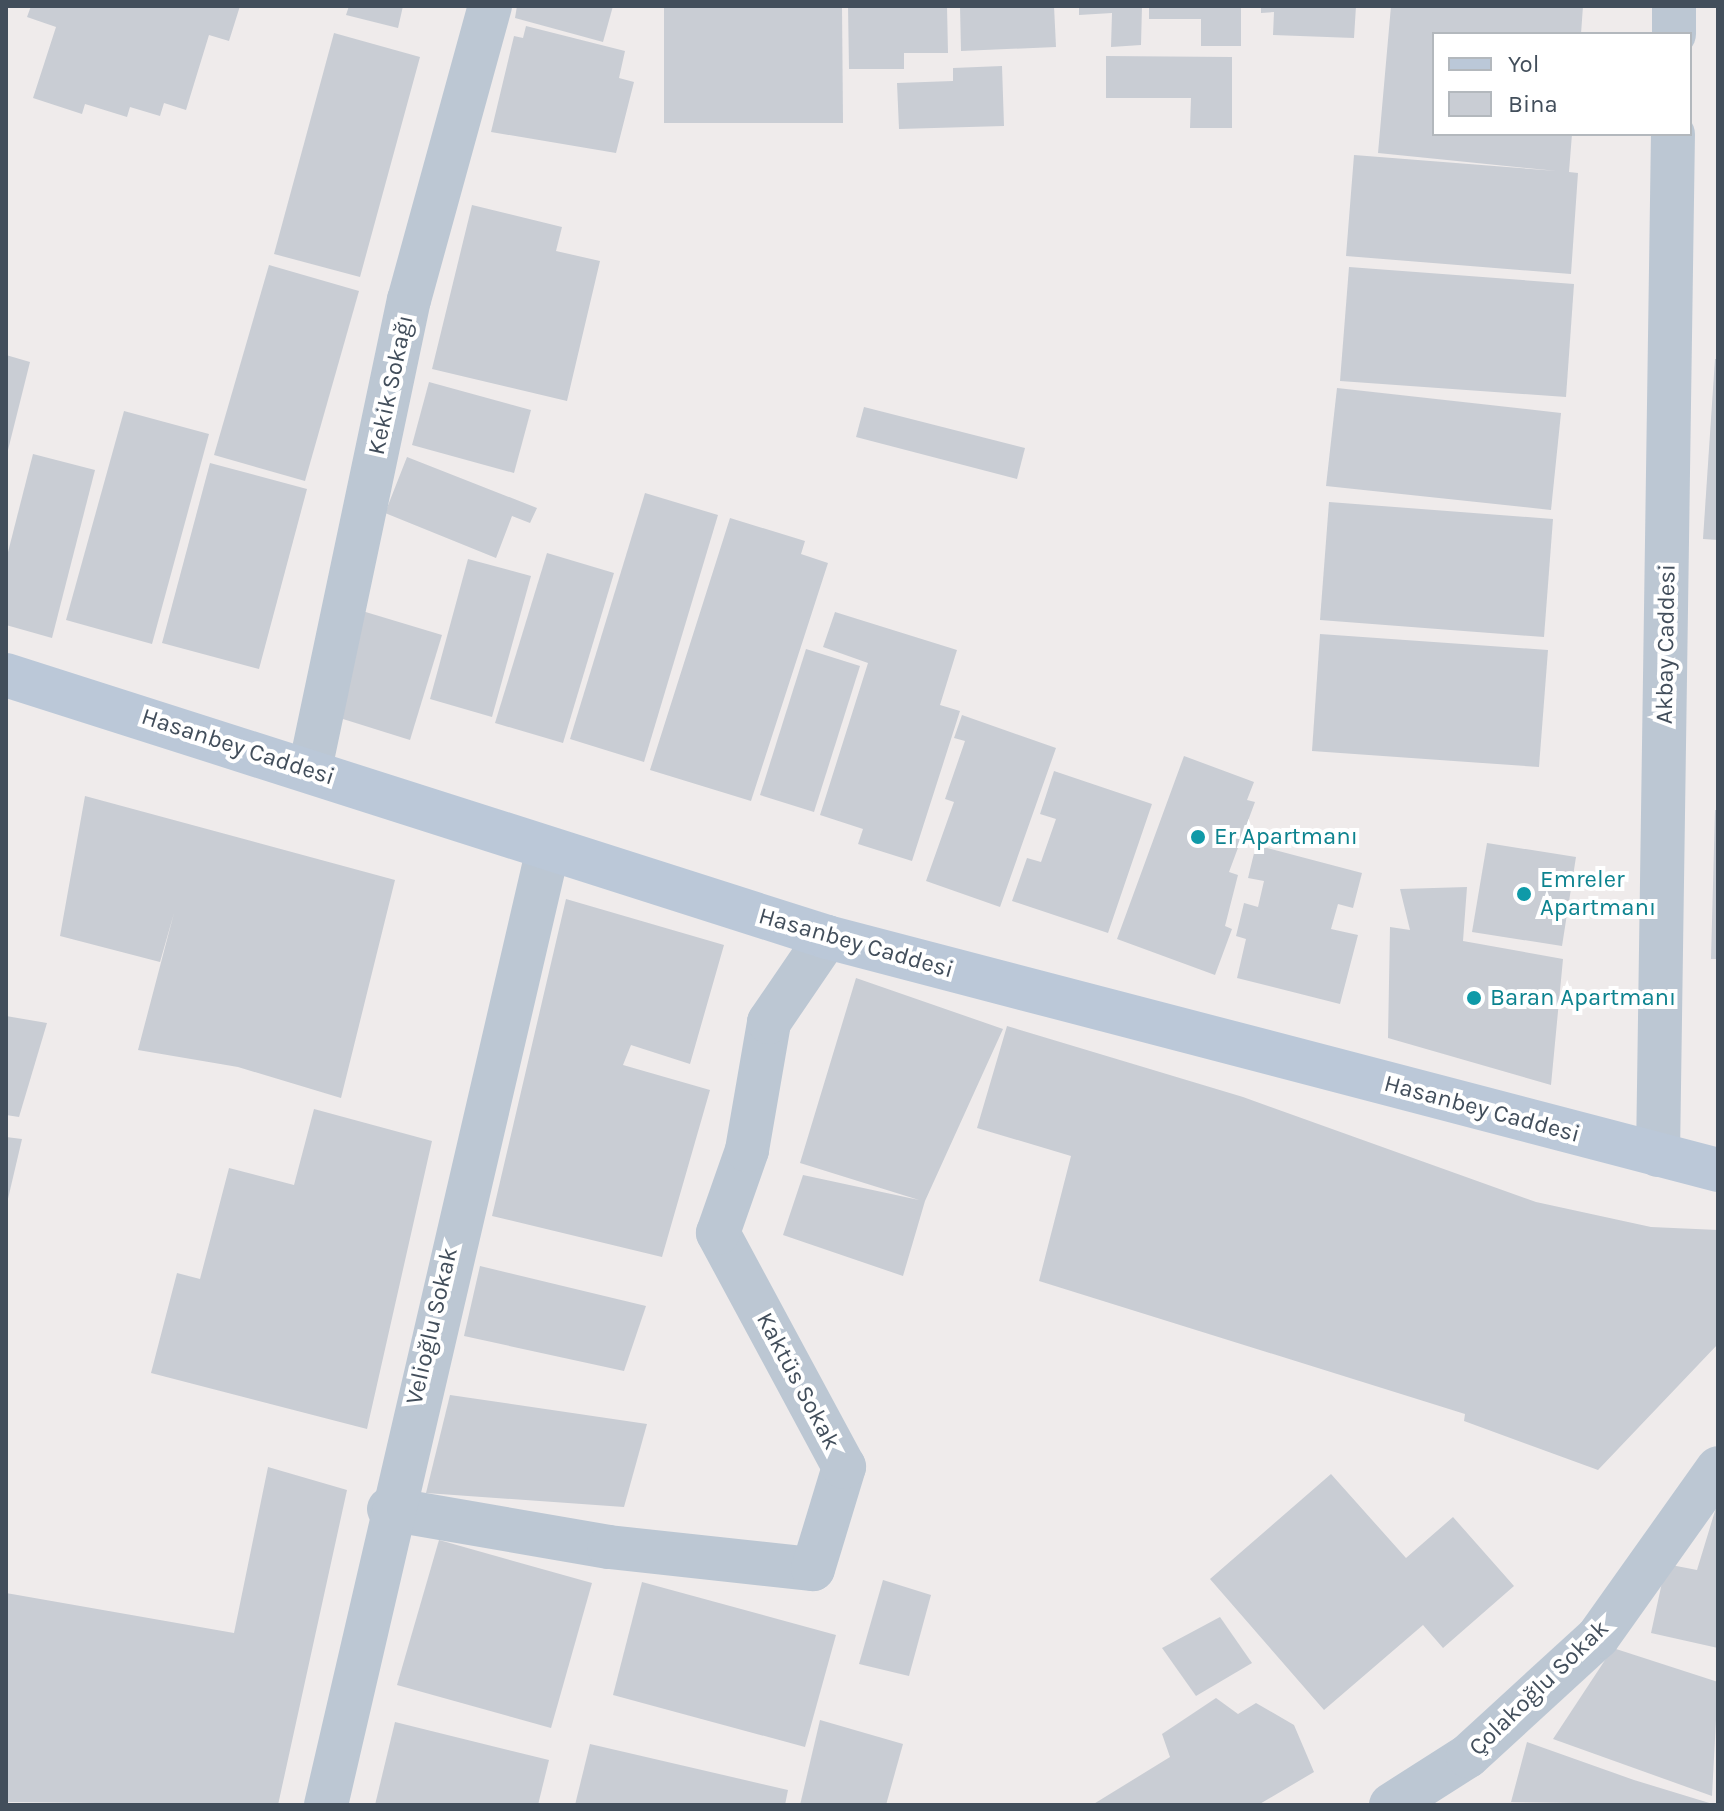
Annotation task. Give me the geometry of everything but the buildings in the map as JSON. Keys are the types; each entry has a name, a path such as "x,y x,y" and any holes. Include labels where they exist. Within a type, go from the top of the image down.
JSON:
{"main road":[{"name":"Hasanbey Caddesi","path":"6,675 310,769 548,849 827,937 1718,1170"}],"street":[{"name":"Kekik Sokağı","path":"310,769 409,300 490,6"},
{"path":"1674,6 1674,32"},
{"name":"Akbay Caddesi","path":"1658,1155 1673,136"},
{"name":"Velioğlu Sokak","path":"326,1805 389,1509 548,849"},
{"name":"Kaktüs Sokak","path":"389,1509 609,1547 813,1569 844,1467 718,1233 747,1150 769,1022 827,937"},
{"name":"Çolakoğlu Sokak","path":"1391,1805 1468,1756 1598,1637 1718,1468"}],"place":[{"name":"Er Apartmanı","path":"1198,837"},
{"name":"Emreler Apartmanı","path":"1524,894"},
{"name":"Baran Apartmanı","path":"1474,998"}]}
